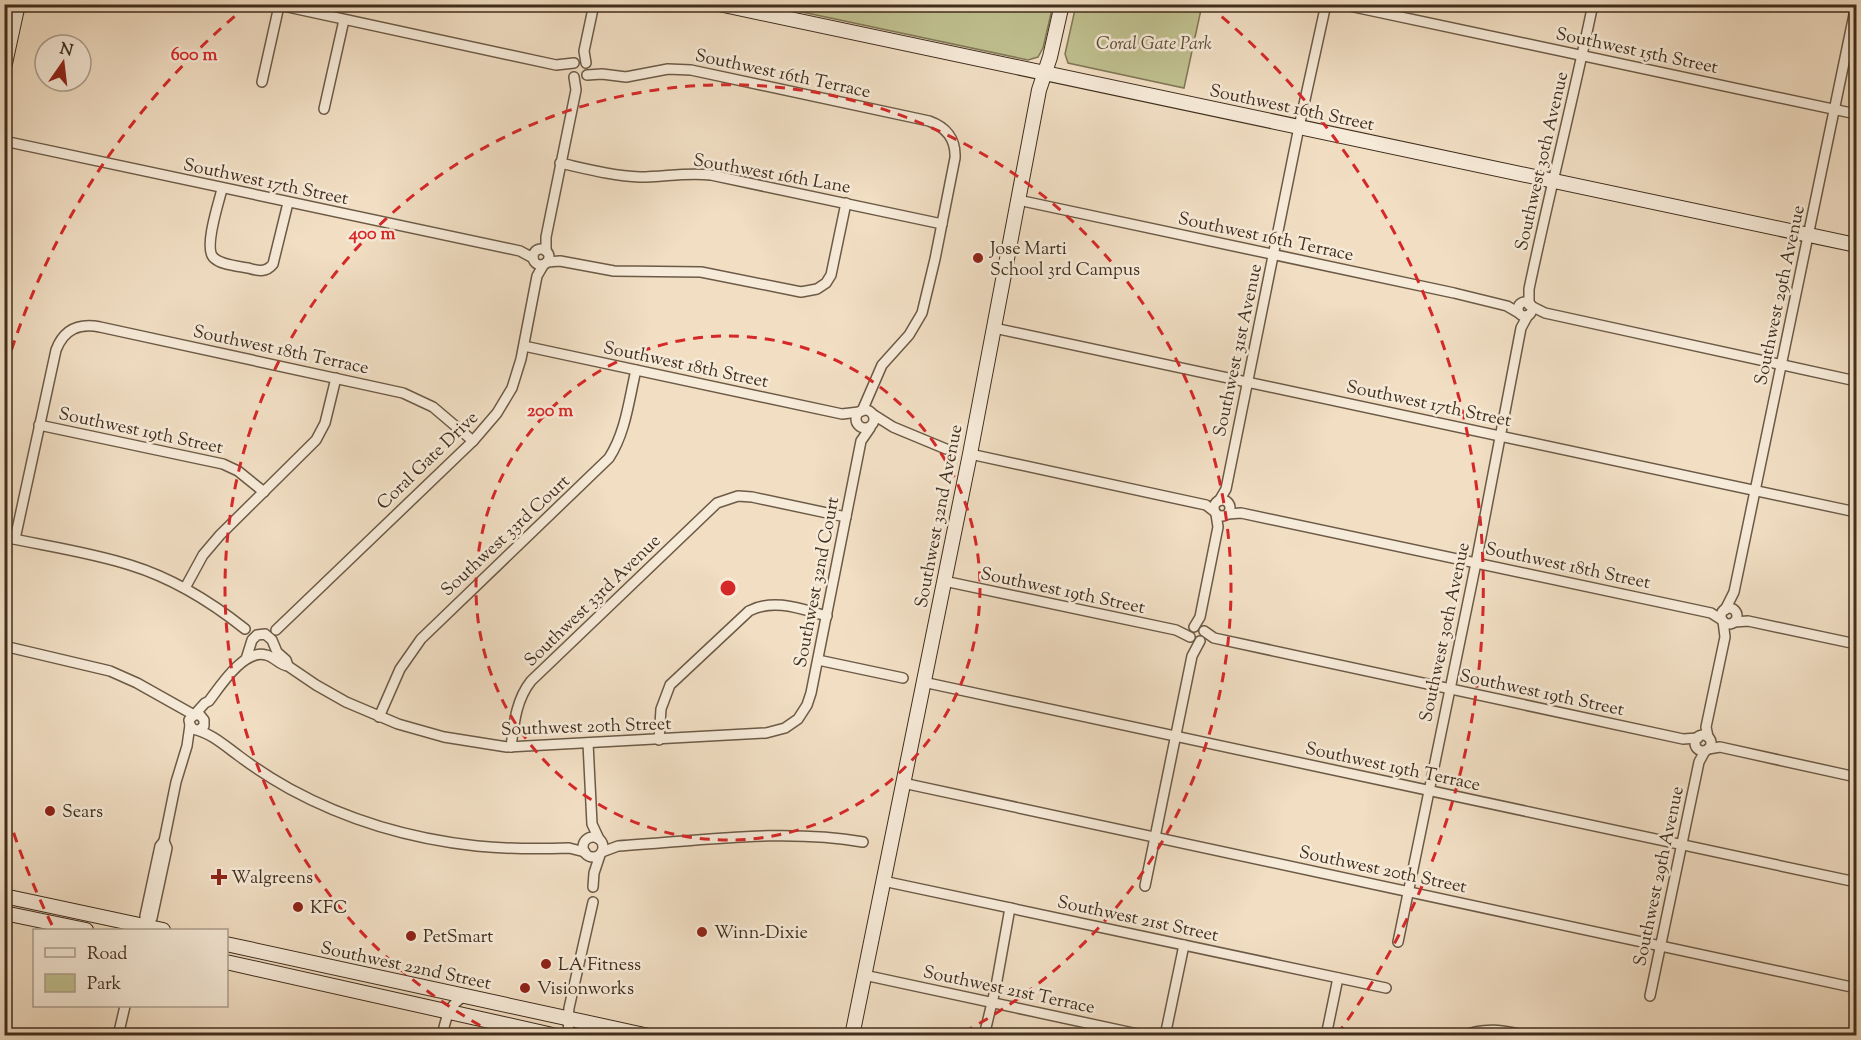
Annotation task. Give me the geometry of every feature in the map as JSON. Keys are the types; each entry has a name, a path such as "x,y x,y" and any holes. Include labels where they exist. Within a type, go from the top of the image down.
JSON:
{"street":[{"path":"5,60 9,25 18,4"},
{"name":"Coral Gate Drive","path":"276,630 472,441 497,413 509,394 524,346 594,4"},
{"name":"Southwest 16th Street","path":"719,4 1857,245"},
{"name":"Southwest 32nd Avenue","path":"852,1035 944,581 1039,90 1062,4"},
{"name":"Southwest 31st Avenue","path":"1222,508 1326,4"},
{"name":"Southwest 15th Street","path":"1340,4 1857,114"},
{"name":"Southwest 30th Avenue","path":"1398,942 1476,562 1521,328 1593,4"},
{"path":"262,82 276,5"},
{"name":"Southwest 16th Terrace","path":"276,5 602,74 626,77 668,69 691,70 929,121 940,126 951,138 955,147 955,158 942,224"},
{"name":"Southwest 29th Avenue","path":"1650,996 1857,5"},
{"path":"324,109 344,20"},
{"name":"Southwest 17th Street","path":"4,141 560,261 614,271 701,272 792,291 807,292 826,283 832,270 846,203"},
{"name":"Southwest 16th Lane","path":"560,163 623,176 643,177 691,173 711,175 942,224"},
{"path":"222,189 210,242 212,256 223,262 258,271 268,269 274,261 288,202"},
{"name":"Southwest 16th Terrace","path":"1018,200 1857,381"},
{"path":"892,427 864,428 858,424 856,417 871,394 876,375 882,365 909,335 922,313 942,224"},
{"name":"Southwest 18th Terrace","path":"39,424 56,350 69,330 86,325 396,391 416,398 442,414 472,441"},
{"name":"Southwest 17th Street","path":"994,328 1857,512"},
{"name":"Southwest 18th Street","path":"524,346 842,414 858,424"},
{"name":"Southwest 33rd Court","path":"379,717 400,669 421,639 609,458 623,428 636,370"},
{"path":"185,588 213,542 303,455 321,434 336,378"},
{"path":"871,394 875,421 871,427"},
{"path":"860,411 867,410 892,427 946,449"},
{"name":"Southwest 18th Street","path":"842,414 860,411"},
{"path":"15,539 39,424"},
{"name":"Southwest 19th Street","path":"39,424 223,464 238,471 264,492"},
{"name":"Southwest 32nd Court","path":"792,723 802,714 807,705 818,660 861,441 858,424"},
{"name":"Southwest 32nd Court","path":"861,441 871,427"},
{"path":"969,454 1222,508 1145,886"},
{"name":"Southwest 33rd Avenue","path":"511,747 519,703 531,681 717,503 730,498 752,497 846,517"},
{"name":"Southwest 18th Street","path":"1222,508 1729,616"},
{"path":"4,537 118,561 157,575 185,588 245,629"},
{"name":"Southwest 19th Street","path":"944,581 1857,777"},
{"path":"659,740 661,709 670,685 749,611 777,605 827,616"},
{"path":"1729,616 1857,644"},
{"name":"Southwest 20th Street","path":"246,659 252,640 262,634 272,640 277,652 286,660 288,666"},
{"path":"4,645 110,671 148,688 179,708 255,767 290,789 328,807 383,827 419,836 469,845 569,848 594,857 616,846 789,836 827,837 863,842"},
{"name":"Southwest 20th Street","path":"246,659 261,654 268,656 288,666 325,691 379,717 421,732 480,744 511,747 759,734 781,729 792,723"},
{"path":"4,896 144,928 152,918 167,848 164,841 176,782 187,746 205,703 246,659"},
{"path":"818,660 903,678"},
{"name":"Southwest 19th Terrace","path":"923,682 1857,882"},
{"path":"588,743 592,824 586,840 586,854 594,873"},
{"name":"Southwest 20th Street","path":"903,783 1857,988"},
{"path":"592,824 603,846 594,873 593,887"},
{"path":"569,848 586,840 600,840 616,846"},
{"name":"Southwest 21st Street","path":"883,881 1386,988"},
{"path":"569,1035 568,1018 592,902"},
{"path":"984,1035 1010,908"},
{"path":"4,913 81,929"},
{"name":"Southwest 22nd Street","path":"228,944 649,1035"},
{"path":"1165,1035 1184,945"},
{"name":"Southwest 22nd Street","path":"228,962 557,1035"},
{"name":"Southwest 21st Terrace","path":"864,975 1147,1035"},
{"path":"1326,1035 1338,978"},
{"path":"442,1035 448,1011 454,1003 465,996"},
{"path":"118,1035 125,1007"},
{"path":"1463,1035 1496,1029 1529,1035"}],"green space":[{"path":"769,5 1053,5 1043,48 1038,57 1028,60"},
{"name":"Coral Gate Park","path":"1076,5 1202,5 1184,88 1068,63 1065,54"}],"place":[{"name":"Jose Marti School 3rd Campus","path":"978,258"},
{"name":"Sears","path":"50,811"},
{"name":"Walgreens","path":"219,877"},
{"name":"KFC","path":"298,907"},
{"name":"Winn-Dixie","path":"702,932"},
{"name":"PetSmart","path":"411,936"},
{"name":"LA Fitness","path":"546,964"},
{"name":"Visionworks","path":"525,988"}]}
